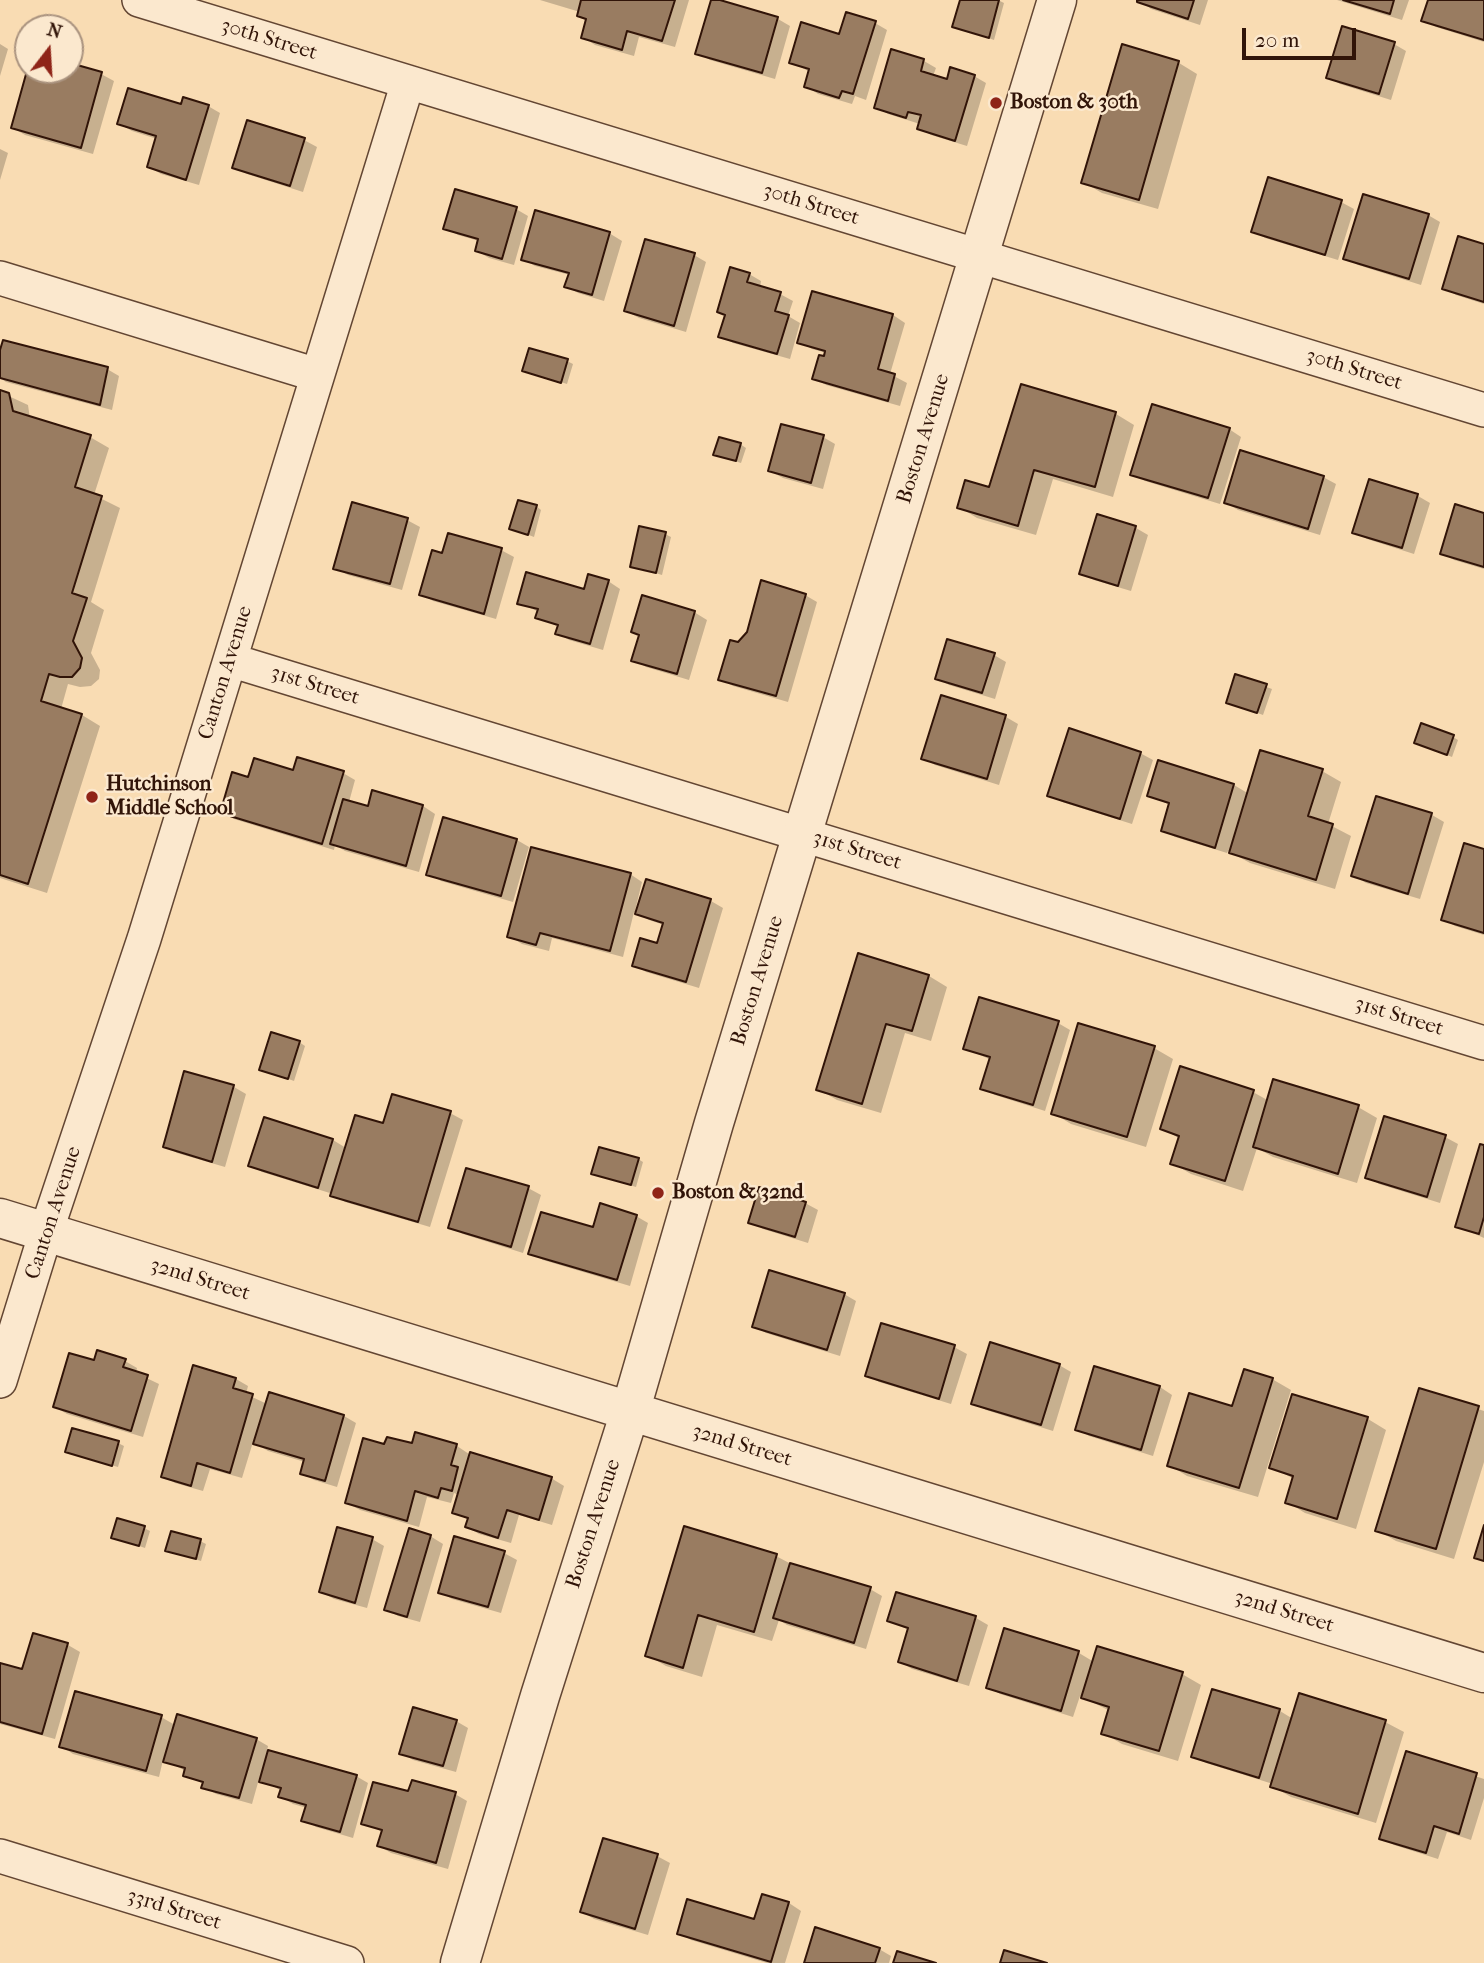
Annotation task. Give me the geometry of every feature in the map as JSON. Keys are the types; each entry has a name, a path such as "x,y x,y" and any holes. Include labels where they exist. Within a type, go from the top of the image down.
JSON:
{"street":[{"name":"30th Street","path":"139,0 1484,410"},
{"name":"Boston Avenue","path":"460,1963 540,1696 630,1412 714,1123 1057,0"},
{"name":"Canton Avenue","path":"0,1381 46,1233 145,939 408,82"},
{"path":"0,278 317,375"},
{"name":"31st Street","path":"230,660 1484,1043"},
{"name":"32nd Street","path":"0,1218 1484,1673"},
{"name":"33rd Street","path":"0,1856 347,1963"}],"building":[{"path":"581,0 675,0 662,41 627,31 622,50 581,38 586,19 577,16"},
{"path":"711,0 720,0 778,17 762,73 695,54"},
{"path":"960,0 999,0 989,38 952,27"},
{"path":"1137,0 1194,0 1188,19"},
{"path":"1343,0 1394,0 1390,14"},
{"path":"1428,0 1484,0 1484,40 1421,21"},
{"path":"846,12 876,21 853,94 842,91 839,98 804,87 809,69 789,63 801,22 839,34"},
{"path":"1342,26 1395,42 1379,94 1326,78"},
{"path":"1122,44 1179,61 1139,200 1081,183"},
{"path":"891,49 924,59 921,71 947,79 950,67 975,75 955,141 917,129 921,115 908,112 906,118 874,108"},
{"path":"84,67 102,72 81,148 11,128 23,84 84,84"},
{"path":"128,88 181,104 183,97 209,105 186,180 147,167 156,136 117,124"},
{"path":"247,120 305,138 290,186 232,168"},
{"path":"1268,177 1342,200 1325,255 1251,232"},
{"path":"455,189 517,207 502,259 475,251 478,239 443,229"},
{"path":"1363,194 1429,214 1409,279 1343,259"},
{"path":"535,210 610,232 592,295 564,287 569,273 521,260"},
{"path":"1458,236 1484,244 1484,302 1442,289"},
{"path":"645,239 695,253 674,326 624,311"},
{"path":"730,267 750,273 747,282 781,292 775,311 789,315 777,354 718,337 725,315 717,312"},
{"path":"812,291 893,314 878,369 895,374 888,401 812,379 819,355 824,356 825,351 797,343"},
{"path":"3,340 108,367 100,405 0,378 0,350"},
{"path":"529,348 568,359 561,383 522,371"},
{"path":"1021,384 1116,412 1095,487 1034,470 1018,526 957,508 965,480 989,487"},
{"path":"0,390 9,393 13,411 91,435 75,487 102,496 72,593 87,598 73,641 82,658 80,668 72,677 49,674 41,701 82,714 28,884 0,875"},
{"path":"1152,404 1230,428 1208,498 1130,475"},
{"path":"781,424 824,435 811,483 768,471"},
{"path":"719,437 741,443 736,461 713,455"},
{"path":"1240,450 1324,476 1308,529 1224,503"},
{"path":"1369,479 1418,494 1402,548 1352,533"},
{"path":"518,500 537,505 528,535 509,529"},
{"path":"352,502 408,518 390,584 333,569"},
{"path":"1455,504 1484,513 1484,567 1440,554"},
{"path":"1097,514 1136,526 1118,586 1079,574"},
{"path":"639,526 666,532 656,573 630,567"},
{"path":"448,533 502,548 484,614 419,595 432,550 442,553"},
{"path":"526,572 584,589 588,574 609,580 590,644 555,634 558,625 535,618 538,609 517,604"},
{"path":"761,580 806,594 776,696 718,680 730,640 738,642 747,632"},
{"path":"642,595 695,611 677,674 631,661 639,635 631,632"},
{"path":"947,639 995,653 982,693 935,679"},
{"path":"1235,674 1267,684 1257,713 1226,703"},
{"path":"941,695 1006,715 987,779 921,759"},
{"path":"1421,723 1454,735 1447,755 1414,743"},
{"path":"1069,728 1141,752 1120,819 1047,796"},
{"path":"1260,750 1323,769 1308,816 1333,824 1316,880 1229,853"},
{"path":"297,757 344,771 322,844 220,813 232,772 248,777 254,758 293,770"},
{"path":"1158,760 1234,784 1215,848 1161,831 1169,803 1147,796"},
{"path":"372,790 423,805 406,866 330,844 343,799 368,806"},
{"path":"1376,796 1432,813 1408,894 1351,876"},
{"path":"443,817 517,839 501,896 426,875"},
{"path":"1464,843 1484,849 1484,933 1441,920"},
{"path":"531,847 631,873 610,951 540,933 536,945 507,937"},
{"path":"646,879 711,899 686,982 632,966 640,938 657,943 663,923 635,914"},
{"path":"858,953 929,975 912,1031 886,1024 862,1104 816,1090"},
{"path":"979,997 1059,1021 1033,1105 980,1089 990,1057 963,1049"},
{"path":"1078,1023 1155,1046 1127,1137 1051,1114"},
{"path":"271,1032 300,1041 288,1079 259,1070"},
{"path":"1180,1066 1254,1090 1225,1181 1170,1164 1179,1136 1160,1129"},
{"path":"184,1071 234,1085 212,1162 163,1147"},
{"path":"1273,1079 1359,1105 1338,1174 1253,1147"},
{"path":"392,1094 451,1111 418,1222 330,1196 355,1115 383,1123"},
{"path":"1384,1116 1446,1135 1427,1197 1365,1178"},
{"path":"264,1117 333,1139 318,1188 248,1166"},
{"path":"1480,1144 1484,1145 1484,1217 1479,1234 1455,1227"},
{"path":"599,1147 639,1158 631,1185 591,1174"},
{"path":"466,1168 529,1186 511,1247 448,1228"},
{"path":"759,1187 806,1202 795,1237 748,1223"},
{"path":"600,1203 637,1215 617,1280 528,1254 541,1212 593,1227"},
{"path":"769,1270 845,1293 827,1350 752,1327"},
{"path":"881,1323 955,1345 939,1399 865,1376"},
{"path":"990,1342 1060,1364 1041,1425 971,1404"},
{"path":"97,1350 126,1359 123,1367 148,1375 131,1431 53,1407 69,1353 94,1360"},
{"path":"193,1365 236,1378 233,1388 253,1394 230,1473 197,1463 191,1486 161,1477"},
{"path":"1094,1366 1160,1386 1141,1450 1075,1430"},
{"path":"1244,1369 1273,1378 1239,1488 1167,1466 1189,1393 1232,1406"},
{"path":"1419,1388 1479,1406 1436,1549 1375,1531"},
{"path":"269,1392 344,1415 325,1481 300,1474 304,1459 253,1444"},
{"path":"1292,1394 1368,1417 1337,1519 1285,1503 1293,1476 1269,1468"},
{"path":"72,1428 119,1441 112,1466 65,1452"},
{"path":"415,1432 457,1444 451,1465 458,1467 452,1491 441,1488 438,1498 415,1491 407,1521 345,1503 363,1438 384,1444 387,1437 412,1443"},
{"path":"470,1452 552,1477 539,1520 507,1510 498,1538 465,1527 468,1518 452,1513"},
{"path":"117,1518 145,1526 139,1546 111,1538"},
{"path":"1484,1525 1484,1561 1474,1558"},
{"path":"684,1526 777,1554 754,1632 698,1615 683,1668 645,1656"},
{"path":"337,1527 373,1537 355,1603 319,1592"},
{"path":"409,1528 431,1535 407,1617 384,1610"},
{"path":"171,1531 201,1539 196,1559 165,1551"},
{"path":"454,1536 505,1551 488,1607 438,1593"},
{"path":"790,1563 871,1587 854,1643 773,1618"},
{"path":"896,1592 976,1616 957,1681 898,1662 908,1628 887,1621"},
{"path":"1004,1628 1079,1651 1061,1711 986,1688"},
{"path":"33,1633 68,1643 42,1734 0,1722 0,1663 22,1669"},
{"path":"1097,1646 1183,1672 1159,1751 1101,1734 1109,1707 1081,1698"},
{"path":"1212,1689 1280,1709 1259,1778 1191,1757"},
{"path":"75,1691 162,1715 146,1771 59,1747"},
{"path":"1299,1693 1386,1720 1358,1814 1270,1787"},
{"path":"413,1707 457,1720 443,1766 399,1754"},
{"path":"177,1714 257,1738 239,1798 201,1788 203,1782 183,1776 185,1768 163,1762"},
{"path":"268,1750 357,1775 340,1832 301,1821 306,1805 278,1797 281,1788 259,1782"},
{"path":"1406,1751 1477,1773 1459,1834 1434,1826 1426,1853 1379,1839"},
{"path":"412,1780 456,1792 436,1863 377,1846 382,1830 361,1824 373,1782 408,1791"},
{"path":"603,1838 658,1854 635,1929 580,1912"},
{"path":"762,1894 789,1902 771,1962 677,1934 687,1899 754,1919"},
{"path":"815,1927 880,1948 875,1963 804,1963"},
{"path":"1004,1950 1047,1963 1000,1963"},
{"path":"897,1951 936,1963 893,1963"}],"place":[{"name":"Boston & 30th","path":"996,103"},
{"name":"Hutchinson Middle School","path":"92,797"},
{"name":"Boston & 32nd","path":"658,1193"}]}
